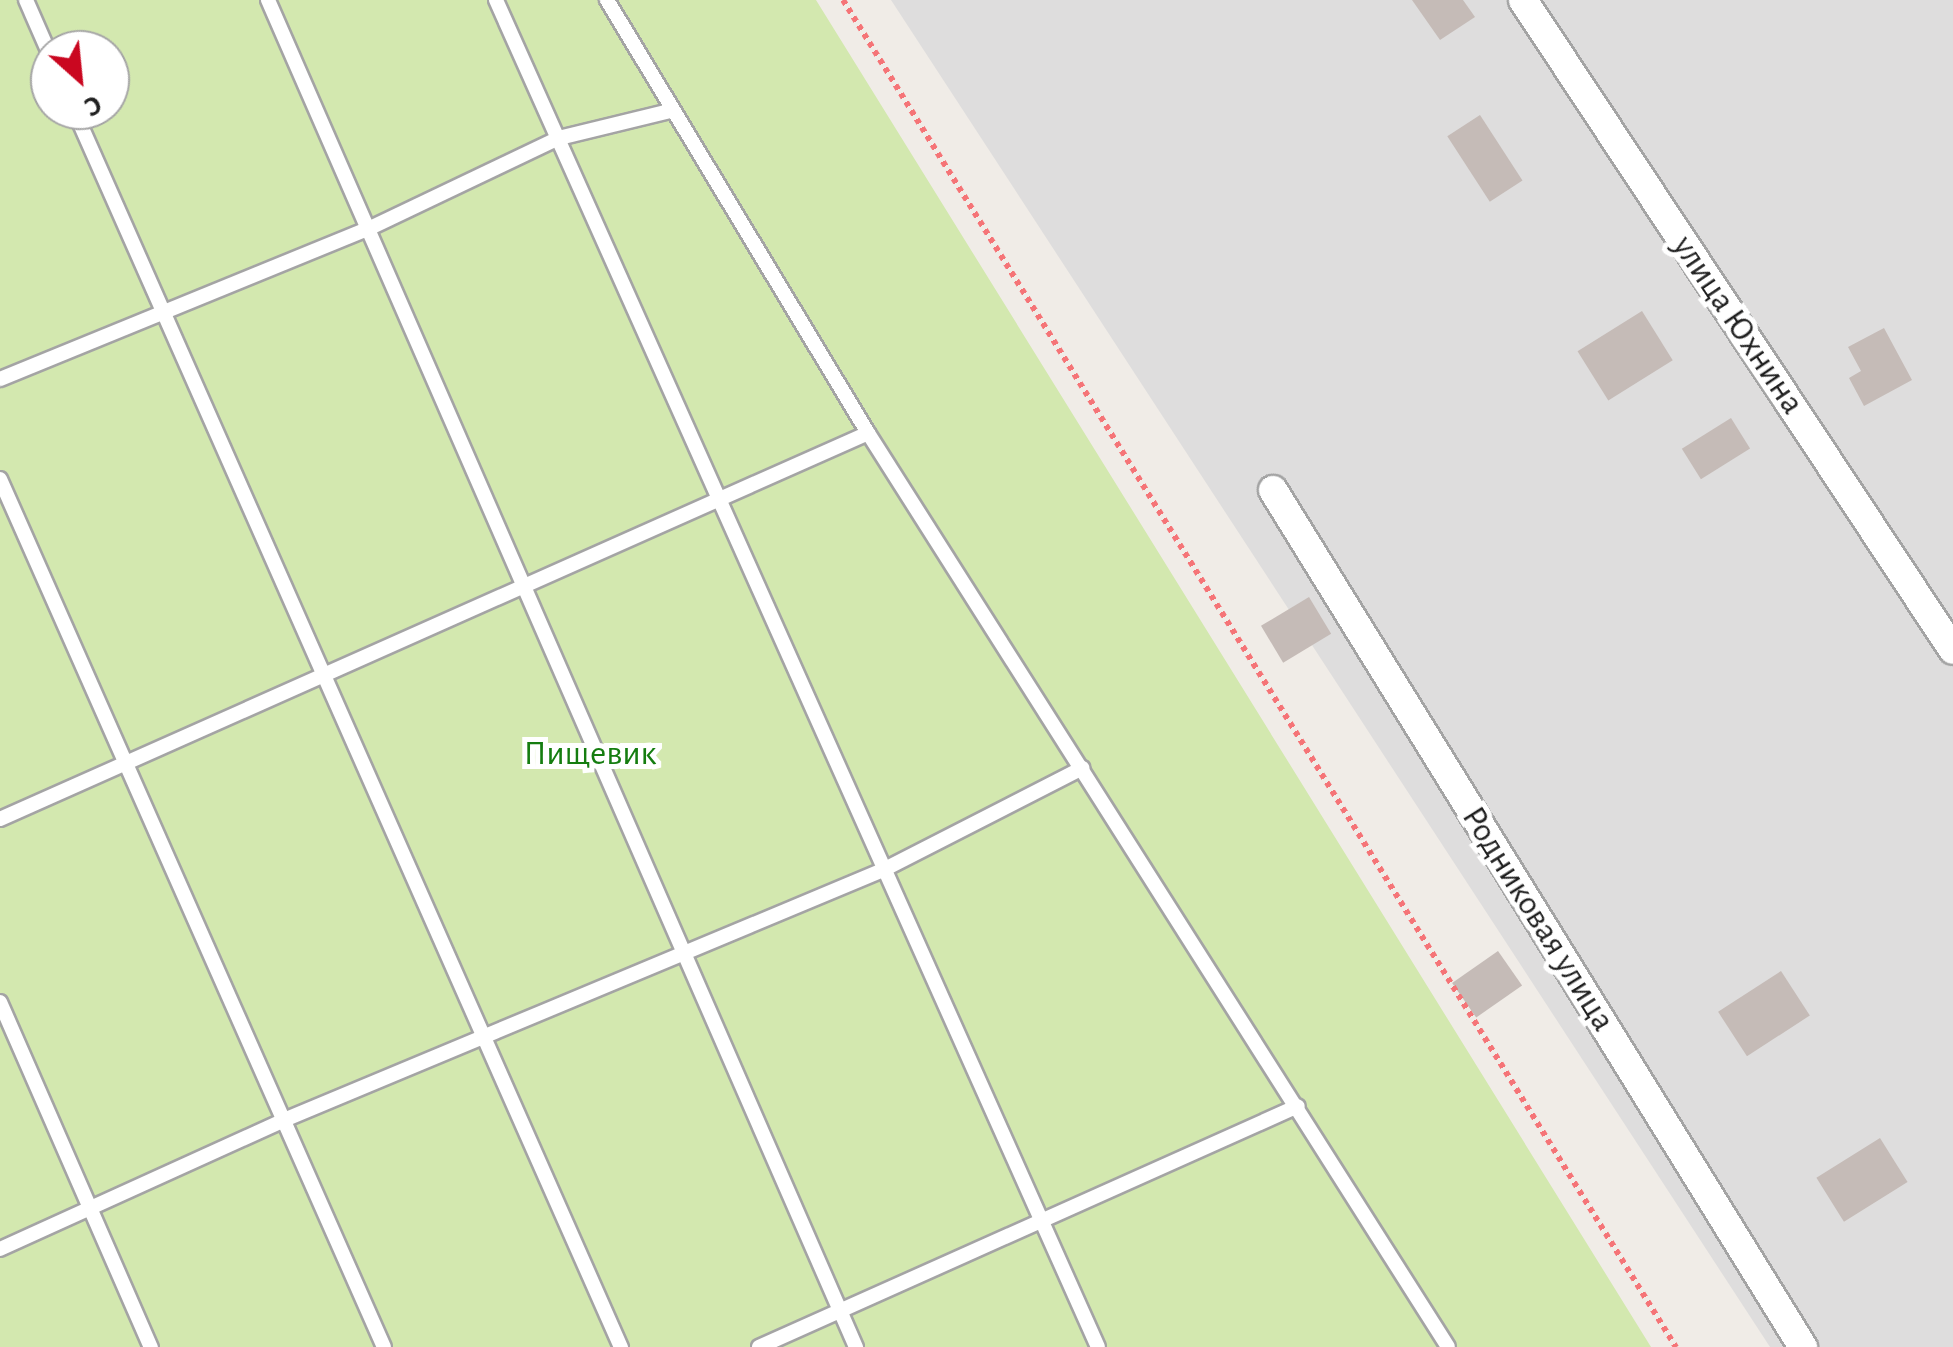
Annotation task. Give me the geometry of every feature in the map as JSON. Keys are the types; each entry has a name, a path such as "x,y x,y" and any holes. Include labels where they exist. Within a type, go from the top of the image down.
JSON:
{"street":[{"name":"улица Юхнина","path":"1523,0 1953,650"},
{"name":"Родниковая улица","path":"1273,490 1803,1347"}],"lane":[{"path":"26,0 39,30"},
{"path":"268,0 856,1347"},
{"path":"496,0 1098,1347"},
{"path":"607,0 670,111 868,433 1448,1347"},
{"path":"0,379 368,229 559,138 670,111"},
{"path":"83,130 329,673 621,1347"},
{"path":"0,819 868,433"},
{"path":"0,479 384,1347"},
{"path":"0,1249 96,1211 284,1120 883,870 1082,768"},
{"path":"0,1002 96,1211 151,1347"},
{"path":"759,1347 1298,1106"}],"path":[{"path":"843,0 1676,1347"}],"shaded area":[{"path":"891,0 1953,0 1953,1347 1770,1347"}],"green space":[{"name":"Пищевик","path":"0,0 816,0 1651,1347 0,1347"}],"building":[{"path":"1412,0 1463,0 1475,17 1440,40"},
{"path":"1480,115 1522,180 1490,202 1447,136"},
{"path":"1642,311 1673,360 1608,400 1578,351"},
{"path":"1884,328 1912,380 1864,406 1849,378 1861,371 1848,347"},
{"path":"1731,418 1750,449 1701,479 1682,449"},
{"path":"1309,597 1331,634 1283,663 1261,626"},
{"path":"1498,951 1522,985 1476,1018 1452,983"},
{"path":"1781,971 1810,1015 1747,1056 1718,1012"},
{"path":"1880,1138 1908,1182 1844,1222 1816,1178"}]}
